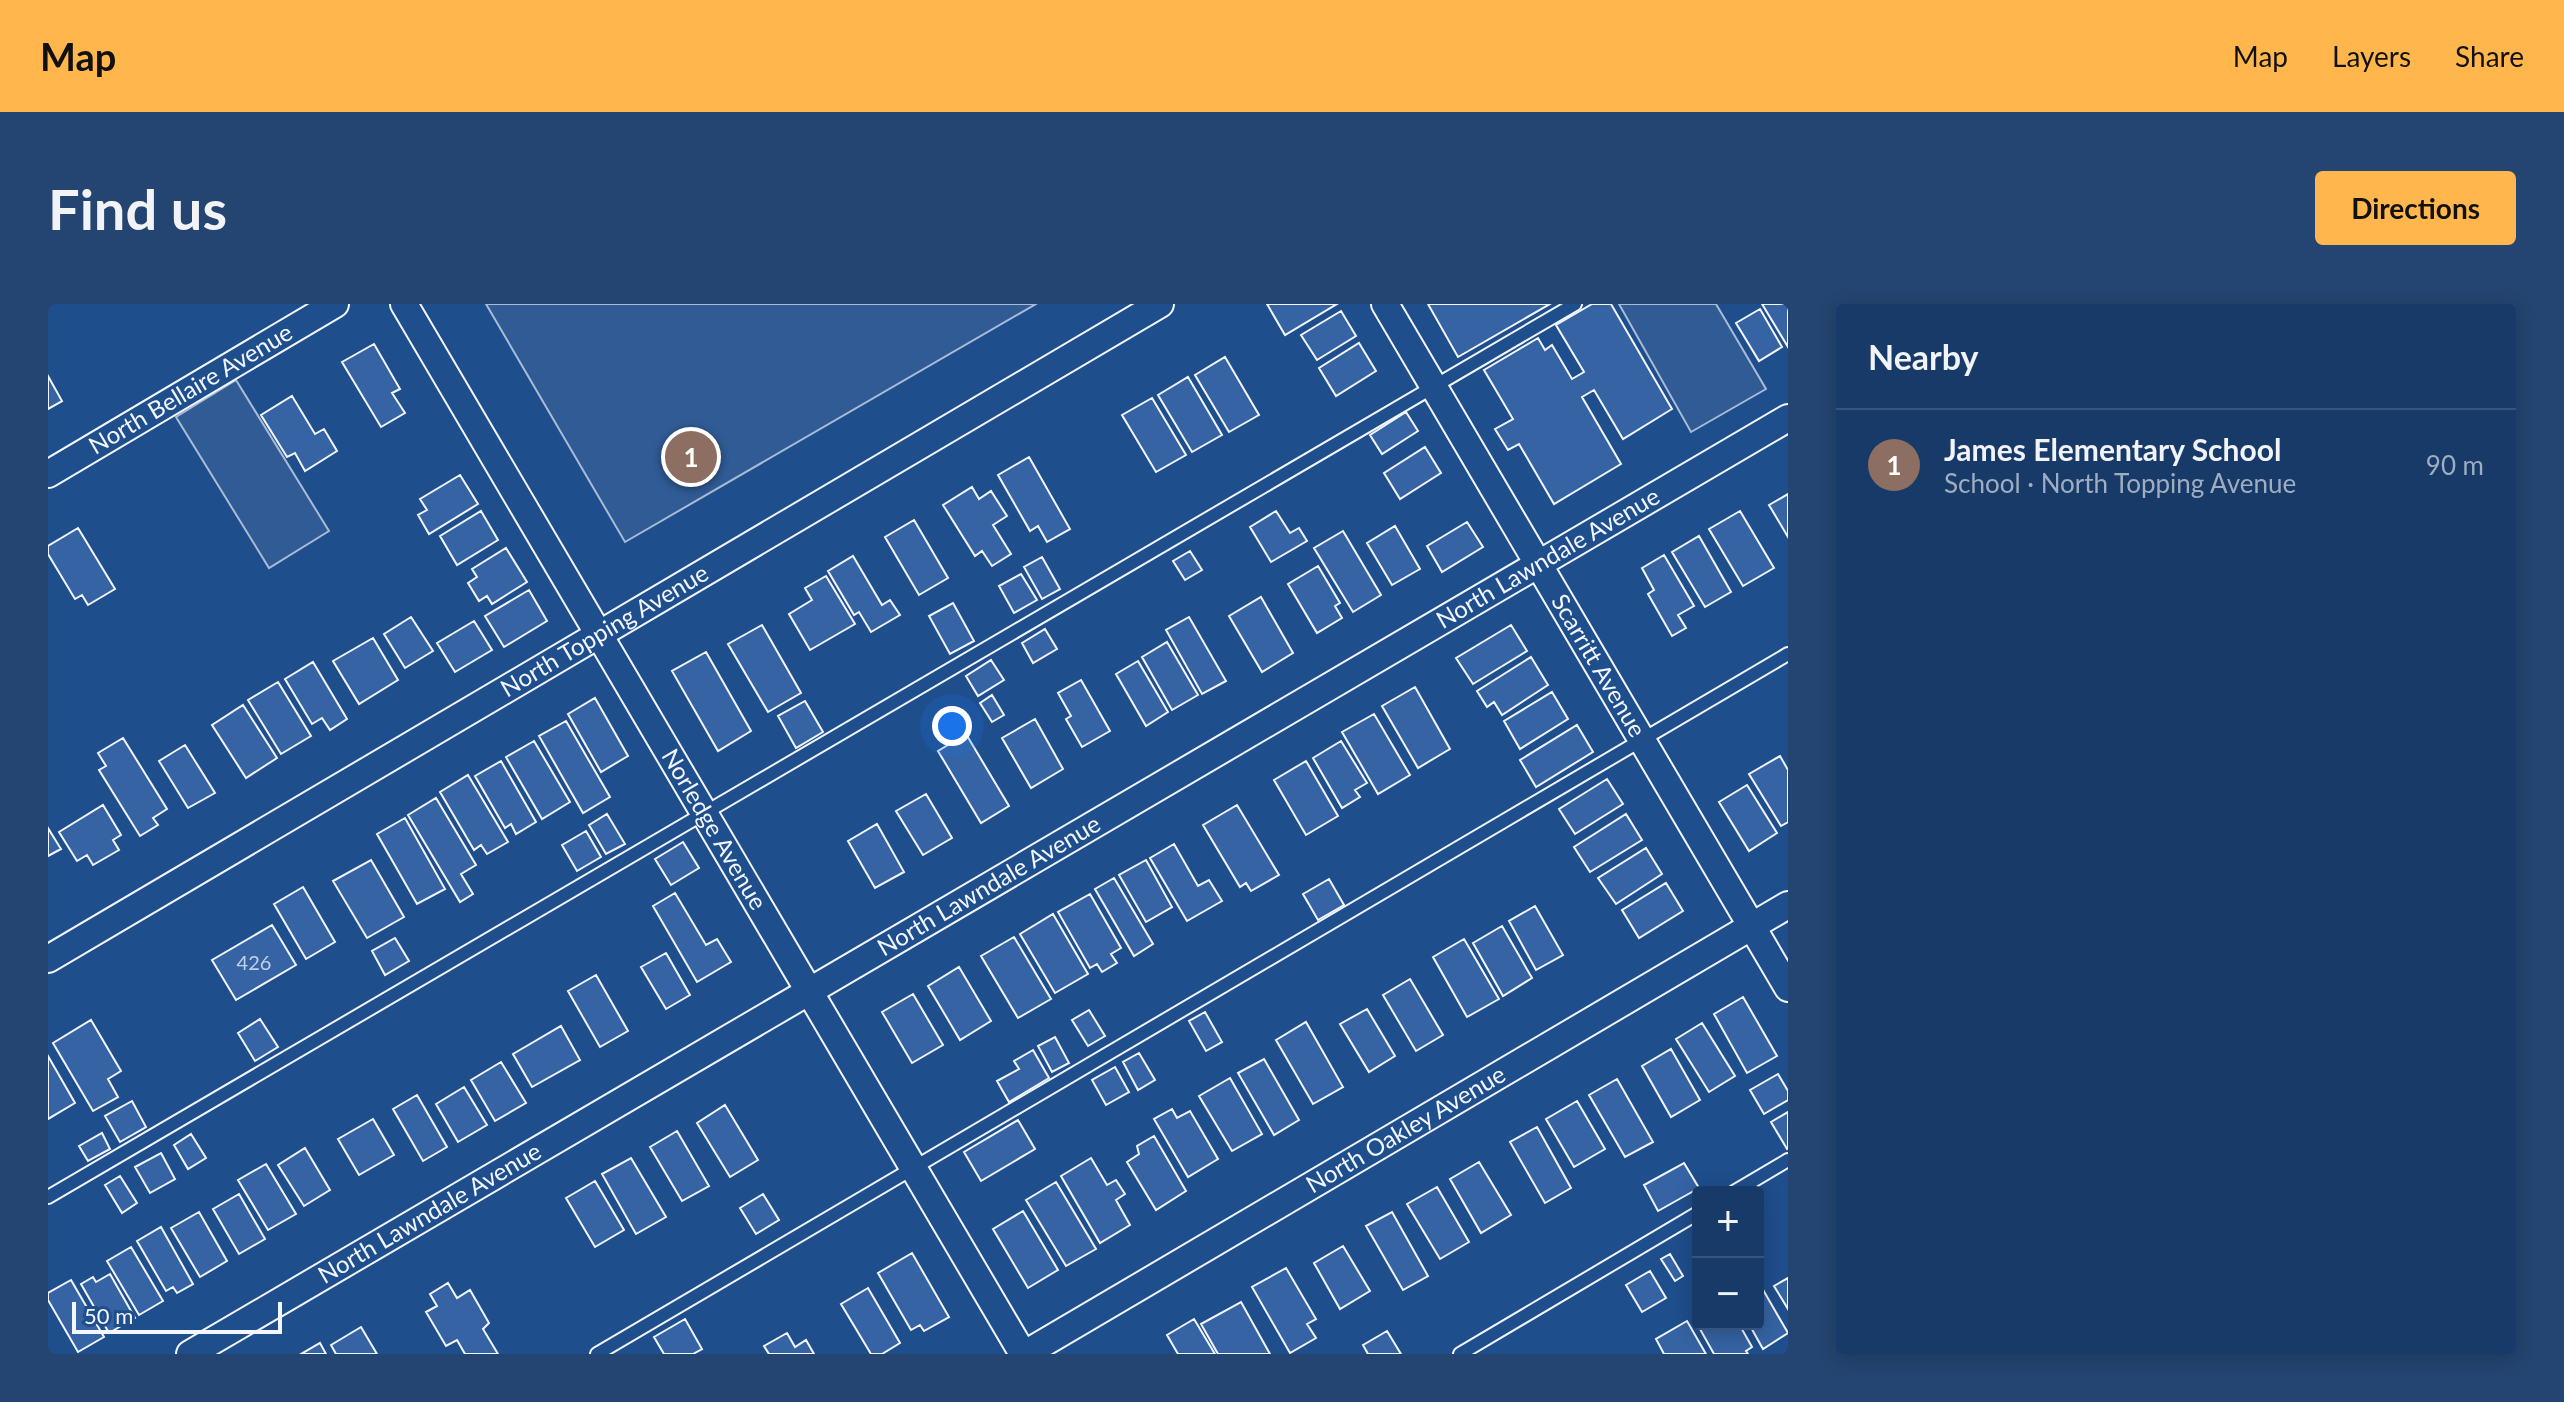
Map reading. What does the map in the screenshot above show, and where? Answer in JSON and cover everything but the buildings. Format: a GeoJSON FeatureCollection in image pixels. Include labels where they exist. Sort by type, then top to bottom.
{"type":"FeatureCollection","features":[{"type":"Feature","properties":{"kind":"street","name":"North Bellaire Avenue"},"geometry":{"type":"LineString","coordinates":[[48,474],[335,304]]}},
{"type":"Feature","properties":{"kind":"street","name":"Norledge Avenue"},"geometry":{"type":"LineString","coordinates":[[404,304],[1024,1354]]}},
{"type":"Feature","properties":{"kind":"street","name":"North Topping Avenue"},"geometry":{"type":"LineString","coordinates":[[48,959],[1160,304]]}},
{"type":"Feature","properties":{"kind":"street","name":"Scarritt Avenue"},"geometry":{"type":"LineString","coordinates":[[1385,304],[1788,988]]}},
{"type":"Feature","properties":{"kind":"street","name":"North Lawndale Avenue"},"geometry":{"type":"LineString","coordinates":[[190,1354],[1788,418]]}},
{"type":"Feature","properties":{"kind":"street","name":"North Oakley Avenue"},"geometry":{"type":"LineString","coordinates":[[1024,1354],[1788,905]]}},
{"type":"Feature","properties":{"kind":"lane"},"geometry":{"type":"LineString","coordinates":[[48,1197],[1575,304]]}},
{"type":"Feature","properties":{"kind":"lane"},"geometry":{"type":"LineString","coordinates":[[597,1354],[1788,654]]}},
{"type":"Feature","properties":{"kind":"lane"},"geometry":{"type":"LineString","coordinates":[[1744,1186],[1788,1160]]}},
{"type":"Feature","properties":{"kind":"lane"},"geometry":{"type":"LineString","coordinates":[[1460,1354],[1692,1217]]}},
{"type":"Feature","properties":{"kind":"shaded area"},"geometry":{"type":"Polygon","coordinates":[[[486,304],[1036,304],[625,542],[486,304]]]}},
{"type":"Feature","properties":{"kind":"shaded area"},"geometry":{"type":"Polygon","coordinates":[[[1619,304],[1716,304],[1766,389],[1691,432],[1619,304]]]}},
{"type":"Feature","properties":{"kind":"shaded area"},"geometry":{"type":"Polygon","coordinates":[[[236,380],[329,531],[269,568],[176,417],[236,380]]]}},
{"type":"Feature","properties":{"kind":"place","name":"James Elementary School"},"geometry":{"type":"Point","coordinates":[691,457]}}]}
